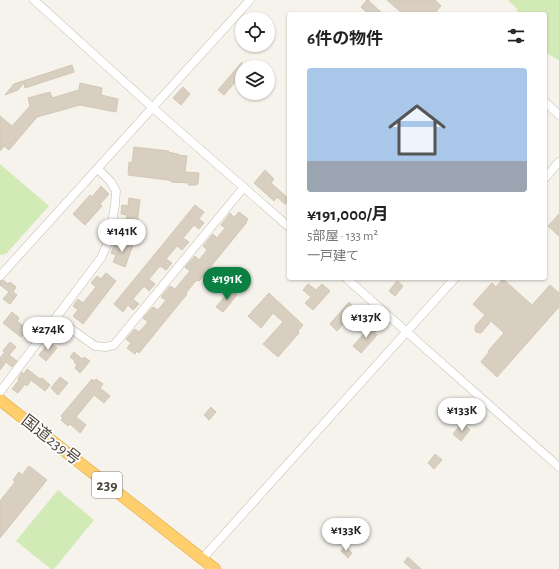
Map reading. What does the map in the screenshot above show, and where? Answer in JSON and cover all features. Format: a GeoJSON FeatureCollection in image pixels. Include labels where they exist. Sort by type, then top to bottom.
{"type":"FeatureCollection","features":[{"type":"Feature","properties":{"kind":"highway","name":"国道239号"},"geometry":{"type":"LineString","coordinates":[[0,400],[215,569]]}},
{"type":"Feature","properties":{"kind":"street"},"geometry":{"type":"LineString","coordinates":[[34,0],[153,108],[287,225]]}},
{"type":"Feature","properties":{"kind":"street"},"geometry":{"type":"LineString","coordinates":[[0,276],[250,0]]}},
{"type":"Feature","properties":{"kind":"street"},"geometry":{"type":"LineString","coordinates":[[547,104],[559,115]]}},
{"type":"Feature","properties":{"kind":"street"},"geometry":{"type":"LineString","coordinates":[[547,176],[559,162]]}},
{"type":"Feature","properties":{"kind":"street"},"geometry":{"type":"LineString","coordinates":[[0,392],[101,258],[109,240],[116,191],[98,168]]}},
{"type":"Feature","properties":{"kind":"street"},"geometry":{"type":"LineString","coordinates":[[56,318],[95,346],[105,347],[114,345],[244,187]]}},
{"type":"Feature","properties":{"kind":"street"},"geometry":{"type":"LineString","coordinates":[[349,280],[559,467]]}},
{"type":"Feature","properties":{"kind":"street"},"geometry":{"type":"LineString","coordinates":[[202,559],[453,280]]}},
{"type":"Feature","properties":{"kind":"green space"},"geometry":{"type":"Polygon","coordinates":[[[508,0],[559,0],[559,60],[547,53],[547,12],[518,12],[508,0]]]}},
{"type":"Feature","properties":{"kind":"green space"},"geometry":{"type":"Polygon","coordinates":[[[0,164],[49,206],[6,254],[0,255],[0,164]]]}},
{"type":"Feature","properties":{"kind":"green space"},"geometry":{"type":"Polygon","coordinates":[[[58,490],[94,520],[54,569],[51,569],[16,541],[58,490]]]}},
{"type":"Feature","properties":{"kind":"building"},"geometry":{"type":"Polygon","coordinates":[[[368,0],[381,12],[366,12],[361,7],[368,0]]]}},
{"type":"Feature","properties":{"kind":"building"},"geometry":{"type":"Polygon","coordinates":[[[387,0],[435,0],[441,6],[436,12],[401,12],[387,0]]]}},
{"type":"Feature","properties":{"kind":"building"},"geometry":{"type":"Polygon","coordinates":[[[72,65],[74,72],[25,88],[24,83],[18,90],[5,95],[14,84],[72,65]]]}},
{"type":"Feature","properties":{"kind":"building"},"geometry":{"type":"Polygon","coordinates":[[[235,70],[235,82],[224,95],[218,90],[235,70]]]}},
{"type":"Feature","properties":{"kind":"building"},"geometry":{"type":"Polygon","coordinates":[[[80,83],[102,88],[101,95],[118,99],[116,112],[80,105],[37,117],[9,150],[4,146],[0,151],[0,116],[12,126],[30,106],[28,98],[50,92],[52,98],[79,90],[80,83]]]}},
{"type":"Feature","properties":{"kind":"building"},"geometry":{"type":"Polygon","coordinates":[[[183,87],[190,94],[181,105],[173,98],[183,87]]]}},
{"type":"Feature","properties":{"kind":"building"},"geometry":{"type":"Polygon","coordinates":[[[134,147],[169,151],[168,152],[178,155],[187,156],[185,172],[199,173],[198,184],[188,185],[189,183],[171,182],[168,180],[128,175],[129,162],[132,163],[134,147]]]}},
{"type":"Feature","properties":{"kind":"building"},"geometry":{"type":"Polygon","coordinates":[[[265,170],[274,179],[271,183],[287,197],[287,202],[285,204],[277,197],[274,201],[254,183],[265,170]]]}},
{"type":"Feature","properties":{"kind":"building"},"geometry":{"type":"Polygon","coordinates":[[[101,186],[109,194],[100,204],[102,206],[85,225],[73,214],[90,195],[92,197],[101,186]]]}},
{"type":"Feature","properties":{"kind":"building"},"geometry":{"type":"Polygon","coordinates":[[[129,198],[140,200],[136,233],[125,232],[127,215],[121,214],[122,205],[128,206],[129,198]]]}},
{"type":"Feature","properties":{"kind":"building"},"geometry":{"type":"Polygon","coordinates":[[[195,205],[204,212],[199,219],[204,223],[199,229],[194,225],[183,238],[189,242],[182,250],[177,246],[166,259],[172,263],[166,270],[160,266],[149,279],[155,284],[149,291],[144,286],[133,299],[139,304],[133,310],[128,305],[123,312],[114,304],[195,205]]]}},
{"type":"Feature","properties":{"kind":"building"},"geometry":{"type":"Polygon","coordinates":[[[239,212],[248,219],[247,222],[199,281],[197,280],[194,283],[186,293],[187,294],[139,353],[137,351],[135,354],[127,348],[131,343],[126,339],[135,329],[139,332],[148,322],[143,318],[153,307],[158,310],[166,300],[161,297],[165,292],[170,286],[175,289],[190,271],[185,267],[195,256],[199,260],[207,250],[203,246],[213,234],[217,238],[225,228],[221,225],[230,213],[234,217],[239,212]]]}},
{"type":"Feature","properties":{"kind":"building"},"geometry":{"type":"Polygon","coordinates":[[[559,214],[559,236],[548,226],[559,214]]]}},
{"type":"Feature","properties":{"kind":"building"},"geometry":{"type":"Polygon","coordinates":[[[122,241],[133,245],[125,267],[113,262],[116,255],[111,253],[114,245],[119,247],[122,241]]]}},
{"type":"Feature","properties":{"kind":"building"},"geometry":{"type":"Polygon","coordinates":[[[106,273],[116,281],[83,324],[73,316],[78,310],[73,306],[78,299],[83,303],[96,287],[91,283],[97,276],[101,279],[106,273]]]}},
{"type":"Feature","properties":{"kind":"building"},"geometry":{"type":"Polygon","coordinates":[[[3,280],[8,284],[10,282],[16,287],[13,292],[17,295],[10,304],[3,299],[9,292],[0,285],[0,281],[3,280]]]}},
{"type":"Feature","properties":{"kind":"building"},"geometry":{"type":"Polygon","coordinates":[[[502,280],[504,280],[532,305],[550,285],[559,293],[559,307],[497,377],[481,362],[489,352],[488,351],[504,333],[491,321],[482,332],[476,332],[475,326],[485,315],[473,304],[492,283],[496,287],[502,280]]]}},
{"type":"Feature","properties":{"kind":"building"},"geometry":{"type":"Polygon","coordinates":[[[397,281],[403,286],[395,296],[389,291],[397,281]]]}},
{"type":"Feature","properties":{"kind":"building"},"geometry":{"type":"Polygon","coordinates":[[[308,284],[316,290],[322,284],[330,291],[313,310],[305,303],[311,297],[303,290],[308,284]]]}},
{"type":"Feature","properties":{"kind":"building"},"geometry":{"type":"Polygon","coordinates":[[[231,289],[237,295],[223,312],[216,307],[231,289]]]}},
{"type":"Feature","properties":{"kind":"building"},"geometry":{"type":"Polygon","coordinates":[[[269,293],[303,325],[298,331],[299,333],[278,357],[263,344],[283,322],[273,313],[261,328],[248,316],[269,293]]]}},
{"type":"Feature","properties":{"kind":"building"},"geometry":{"type":"Polygon","coordinates":[[[349,302],[355,308],[351,313],[352,314],[337,331],[330,324],[349,302]]]}},
{"type":"Feature","properties":{"kind":"building"},"geometry":{"type":"Polygon","coordinates":[[[12,312],[19,318],[17,321],[27,329],[21,337],[3,323],[12,312]]]}},
{"type":"Feature","properties":{"kind":"building"},"geometry":{"type":"Polygon","coordinates":[[[372,325],[377,330],[374,333],[377,335],[361,353],[353,346],[372,325]]]}},
{"type":"Feature","properties":{"kind":"building"},"geometry":{"type":"Polygon","coordinates":[[[10,342],[16,347],[9,355],[17,361],[12,367],[6,362],[0,370],[0,358],[10,342]]]}},
{"type":"Feature","properties":{"kind":"building"},"geometry":{"type":"Polygon","coordinates":[[[49,342],[57,348],[46,361],[39,355],[49,342]]]}},
{"type":"Feature","properties":{"kind":"building"},"geometry":{"type":"Polygon","coordinates":[[[74,352],[82,359],[84,357],[90,361],[80,373],[75,368],[77,365],[74,362],[75,361],[70,357],[74,352]]]}},
{"type":"Feature","properties":{"kind":"building"},"geometry":{"type":"Polygon","coordinates":[[[27,369],[50,385],[45,391],[31,380],[27,386],[25,384],[18,393],[12,389],[19,380],[18,379],[22,372],[24,374],[27,369]]]}},
{"type":"Feature","properties":{"kind":"building"},"geometry":{"type":"Polygon","coordinates":[[[60,377],[68,383],[58,395],[51,388],[60,377]]]}},
{"type":"Feature","properties":{"kind":"building"},"geometry":{"type":"Polygon","coordinates":[[[92,379],[94,381],[96,379],[103,384],[100,388],[110,396],[104,403],[94,395],[76,417],[86,425],[80,433],[70,424],[68,426],[61,420],[63,418],[61,416],[92,379]]]}},
{"type":"Feature","properties":{"kind":"building"},"geometry":{"type":"Polygon","coordinates":[[[211,407],[216,412],[209,420],[204,415],[211,407]]]}},
{"type":"Feature","properties":{"kind":"building"},"geometry":{"type":"Polygon","coordinates":[[[462,423],[470,430],[461,441],[453,434],[462,423]]]}},
{"type":"Feature","properties":{"kind":"building"},"geometry":{"type":"Polygon","coordinates":[[[435,454],[442,460],[434,469],[428,463],[435,454]]]}},
{"type":"Feature","properties":{"kind":"building"},"geometry":{"type":"Polygon","coordinates":[[[29,466],[47,480],[0,538],[0,501],[15,482],[13,480],[19,472],[22,475],[29,466]]]}},
{"type":"Feature","properties":{"kind":"building"},"geometry":{"type":"Polygon","coordinates":[[[345,546],[352,553],[348,558],[341,551],[345,546]]]}},
{"type":"Feature","properties":{"kind":"building"},"geometry":{"type":"Polygon","coordinates":[[[408,557],[421,569],[412,569],[404,562],[408,557]]]}}]}
